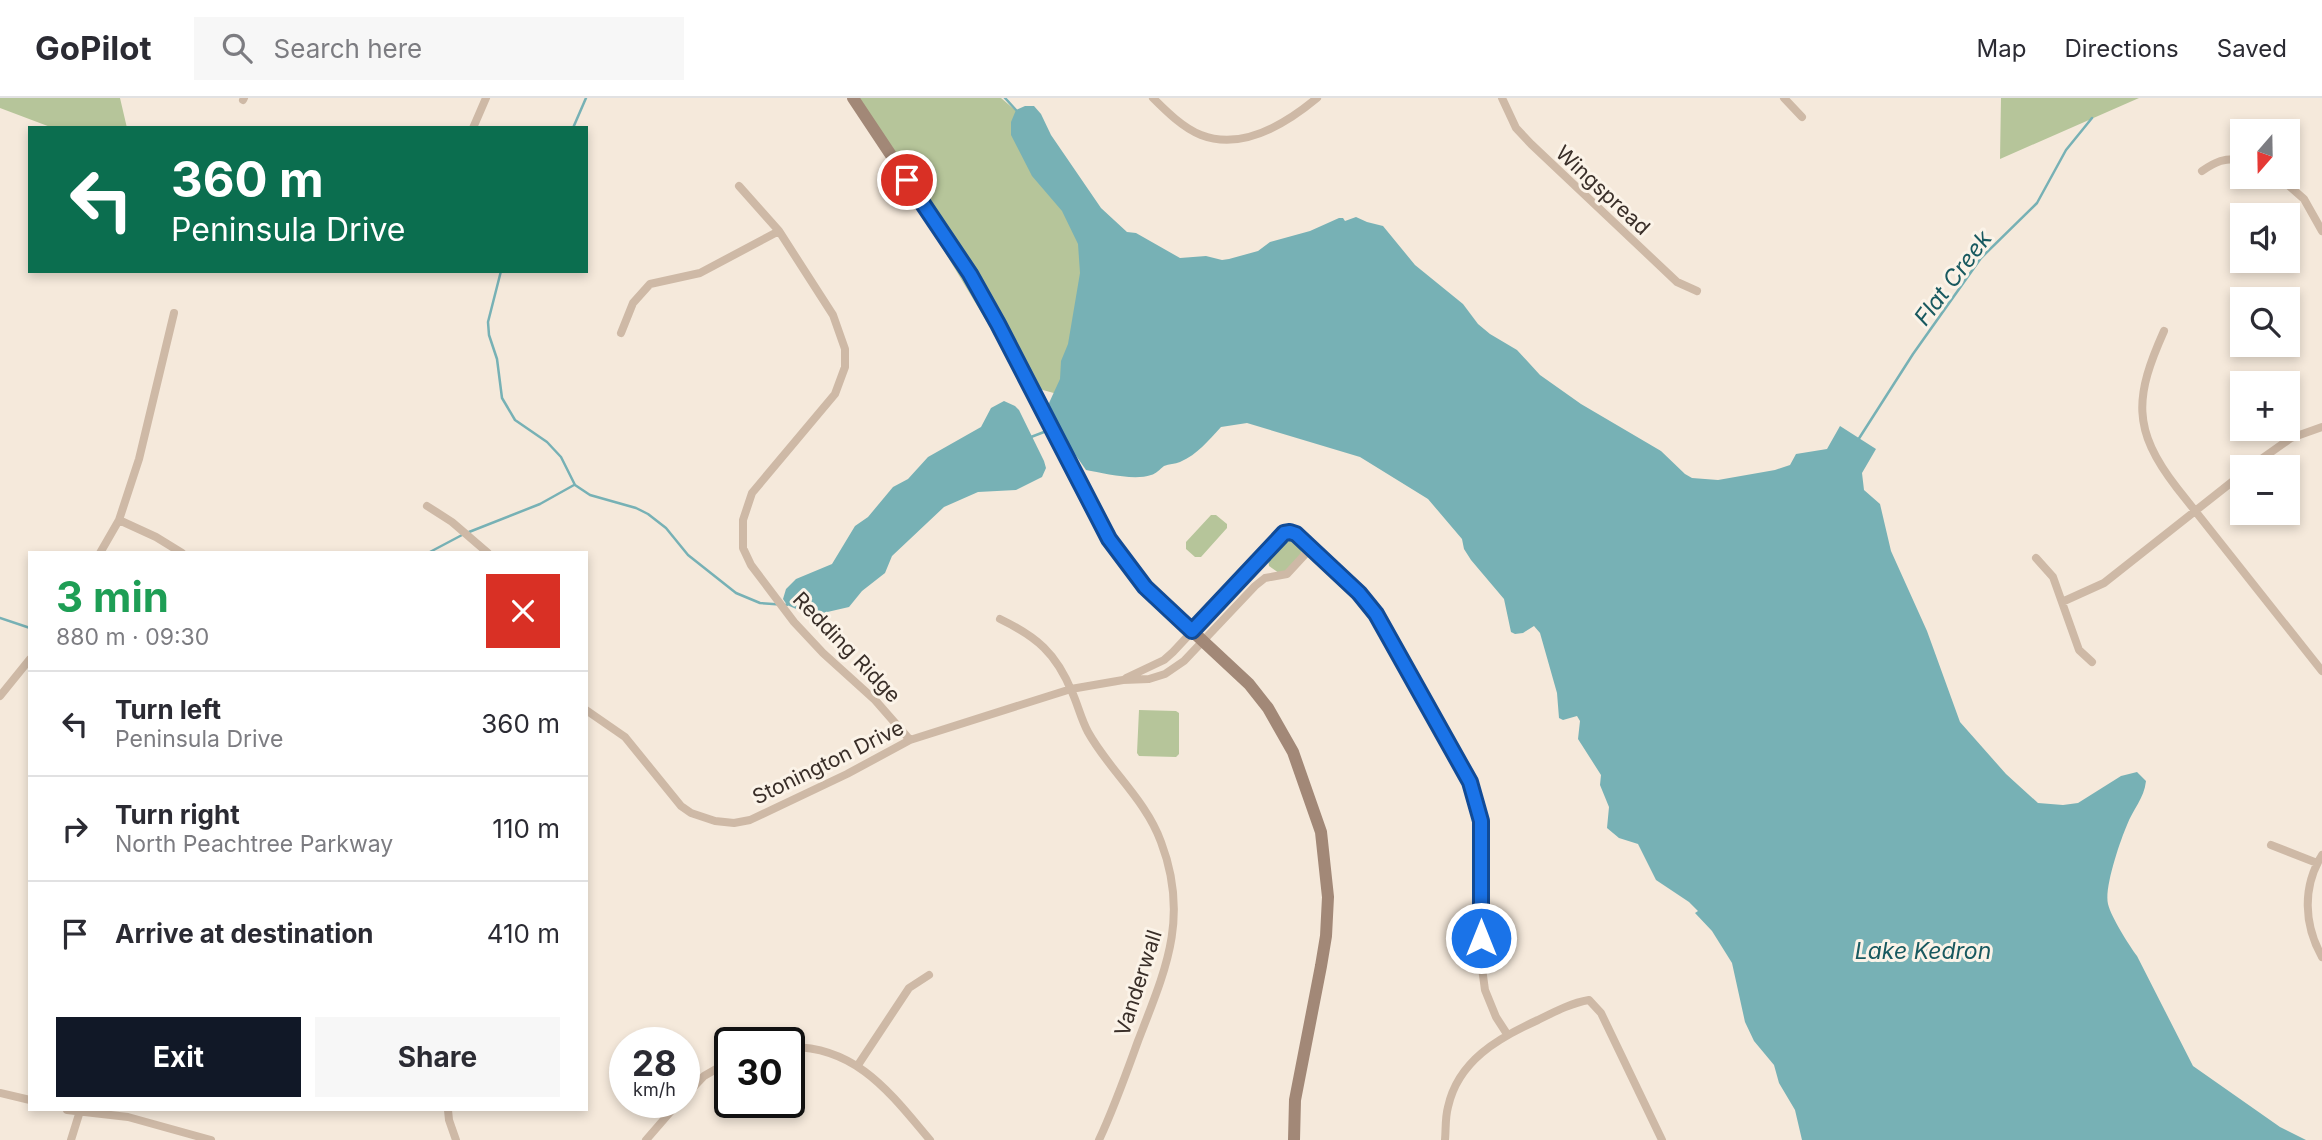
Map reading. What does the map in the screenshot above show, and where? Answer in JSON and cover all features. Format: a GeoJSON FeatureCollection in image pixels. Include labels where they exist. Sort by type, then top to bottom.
{"type":"FeatureCollection","features":[{"type":"Feature","properties":{"kind":"street"},"geometry":{"type":"LineString","coordinates":[[474,126],[486,98]]}},
{"type":"Feature","properties":{"kind":"street"},"geometry":{"type":"LineString","coordinates":[[853,98],[970,274],[1028,379],[1109,539],[1145,587],[1249,684],[1282,730],[1293,752],[1312,803],[1323,845],[1327,884],[1327,923],[1297,1088],[1294,1140]]}},
{"type":"Feature","properties":{"kind":"street"},"geometry":{"type":"LineString","coordinates":[[1153,98],[1170,114],[1201,135],[1229,140],[1248,137],[1278,126],[1317,98]]}},
{"type":"Feature","properties":{"kind":"street","name":"Wingspread"},"geometry":{"type":"LineString","coordinates":[[1502,98],[1516,128],[1565,179],[1677,282],[1697,291]]}},
{"type":"Feature","properties":{"kind":"street"},"geometry":{"type":"LineString","coordinates":[[1784,98],[1802,117]]}},
{"type":"Feature","properties":{"kind":"street"},"geometry":{"type":"LineString","coordinates":[[2202,171],[2214,162],[2230,159]]}},
{"type":"Feature","properties":{"kind":"street","name":"Redding Ridge"},"geometry":{"type":"LineString","coordinates":[[739,186],[779,232],[833,315],[845,349],[845,367],[835,394],[752,493],[743,520],[741,539],[747,556],[783,607],[823,653],[875,700],[910,740]]}},
{"type":"Feature","properties":{"kind":"street"},"geometry":{"type":"LineString","coordinates":[[2292,189],[2304,200],[2322,231]]}},
{"type":"Feature","properties":{"kind":"street"},"geometry":{"type":"LineString","coordinates":[[621,333],[633,303],[650,284],[700,273],[779,232]]}},
{"type":"Feature","properties":{"kind":"street"},"geometry":{"type":"LineString","coordinates":[[101,551],[119,520],[146,435],[174,313]]}},
{"type":"Feature","properties":{"kind":"street"},"geometry":{"type":"LineString","coordinates":[[2164,331],[2146,375],[2142,401],[2145,427],[2159,464],[2322,671]]}},
{"type":"Feature","properties":{"kind":"street"},"geometry":{"type":"LineString","coordinates":[[2267,455],[2291,438],[2322,427]]}},
{"type":"Feature","properties":{"kind":"street"},"geometry":{"type":"LineString","coordinates":[[2062,602],[2104,583],[2230,484]]}},
{"type":"Feature","properties":{"kind":"street"},"geometry":{"type":"LineString","coordinates":[[427,506],[461,529],[486,551]]}},
{"type":"Feature","properties":{"kind":"street"},"geometry":{"type":"LineString","coordinates":[[119,520],[179,551]]}},
{"type":"Feature","properties":{"kind":"street","name":"Stonington Drive"},"geometry":{"type":"LineString","coordinates":[[1123,680],[1164,660],[1284,533],[1296,534],[1311,548]]}},
{"type":"Feature","properties":{"kind":"street"},"geometry":{"type":"LineString","coordinates":[[1251,569],[1262,580],[1287,574],[1311,548],[1359,593],[1376,614],[1470,782],[1481,821],[1481,961],[1485,990],[1496,1017],[1507,1034]]}},
{"type":"Feature","properties":{"kind":"street"},"geometry":{"type":"LineString","coordinates":[[2036,558],[2053,577],[2079,650],[2092,662]]}},
{"type":"Feature","properties":{"kind":"street","name":"Stonington Drive"},"geometry":{"type":"LineString","coordinates":[[588,711],[625,737],[681,806],[691,813],[734,823],[750,820],[809,793],[910,740],[1071,689],[1123,680],[1149,679],[1165,674],[1184,661],[1262,580]]}},
{"type":"Feature","properties":{"kind":"street","name":"Vanderwall"},"geometry":{"type":"LineString","coordinates":[[1000,619],[1028,632],[1047,650],[1071,689],[1088,732],[1144,810],[1161,841],[1174,896],[1172,944],[1160,985],[1099,1140]]}},
{"type":"Feature","properties":{"kind":"street"},"geometry":{"type":"LineString","coordinates":[[0,696],[28,661]]}},
{"type":"Feature","properties":{"kind":"street"},"geometry":{"type":"LineString","coordinates":[[2271,845],[2317,863]]}},
{"type":"Feature","properties":{"kind":"street"},"geometry":{"type":"LineString","coordinates":[[2322,855],[2308,889],[2313,940],[2322,957]]}},
{"type":"Feature","properties":{"kind":"street"},"geometry":{"type":"LineString","coordinates":[[858,1065],[909,988],[929,975]]}},
{"type":"Feature","properties":{"kind":"street"},"geometry":{"type":"LineString","coordinates":[[1445,1140],[1448,1107],[1457,1082],[1477,1055],[1507,1034],[1573,1004],[1589,1000],[1601,1013],[1662,1140]]}},
{"type":"Feature","properties":{"kind":"street"},"geometry":{"type":"LineString","coordinates":[[805,1050],[829,1054],[858,1065],[872,1075],[930,1140]]}},
{"type":"Feature","properties":{"kind":"street"},"geometry":{"type":"LineString","coordinates":[[0,1093],[28,1100]]}},
{"type":"Feature","properties":{"kind":"street"},"geometry":{"type":"LineString","coordinates":[[71,1140],[80,1111],[129,1113],[211,1140]]}},
{"type":"Feature","properties":{"kind":"street"},"geometry":{"type":"LineString","coordinates":[[448,1111],[456,1140]]}},
{"type":"Feature","properties":{"kind":"street"},"geometry":{"type":"LineString","coordinates":[[646,1140],[665,1118]]}},
{"type":"Feature","properties":{"kind":"green space"},"geometry":{"type":"Polygon","coordinates":[[[0,98],[120,98],[127,126],[48,126],[0,108],[0,98]]]}},
{"type":"Feature","properties":{"kind":"green space"},"geometry":{"type":"Polygon","coordinates":[[[852,98],[1001,98],[1029,122],[1109,224],[1068,397],[1025,385],[852,98]]]}},
{"type":"Feature","properties":{"kind":"green space"},"geometry":{"type":"Polygon","coordinates":[[[2001,98],[2139,98],[2000,159],[2001,98]]]}},
{"type":"Feature","properties":{"kind":"green space"},"geometry":{"type":"Polygon","coordinates":[[[1211,515],[1216,515],[1227,524],[1227,528],[1201,557],[1195,557],[1186,549],[1186,542],[1211,515]]]}},
{"type":"Feature","properties":{"kind":"green space"},"geometry":{"type":"Polygon","coordinates":[[[1286,539],[1298,542],[1302,552],[1289,570],[1279,573],[1269,566],[1268,558],[1286,539]]]}},
{"type":"Feature","properties":{"kind":"green space"},"geometry":{"type":"Polygon","coordinates":[[[1139,710],[1179,713],[1179,754],[1176,757],[1139,756],[1139,710]]]}},
{"type":"Feature","properties":{"kind":"water","name":"Lake Kedron"},"geometry":{"type":"Polygon","coordinates":[[[1034,106],[1041,114],[1051,135],[1101,208],[1127,232],[1136,233],[1180,258],[1206,256],[1229,259],[1258,251],[1270,242],[1310,231],[1339,218],[1345,221],[1356,217],[1383,226],[1415,265],[1463,304],[1478,324],[1490,334],[1517,350],[1540,375],[1581,404],[1661,451],[1692,478],[1718,480],[1790,465],[1796,454],[1827,449],[1840,426],[1876,449],[1862,473],[1864,490],[1880,504],[1891,551],[1927,631],[1960,722],[2006,774],[2038,803],[2078,803],[2121,776],[2137,772],[2146,781],[2124,832],[2110,876],[2107,897],[2113,916],[2137,956],[2193,1066],[2280,1127],[2306,1140],[1802,1140],[1795,1110],[1779,1083],[1774,1065],[1754,1041],[1745,1022],[1732,963],[1712,931],[1695,913],[1698,911],[1689,902],[1656,880],[1638,844],[1619,838],[1607,828],[1609,807],[1600,785],[1601,775],[1578,739],[1580,721],[1577,716],[1563,720],[1559,718],[1557,693],[1540,633],[1534,626],[1523,633],[1511,632],[1504,599],[1471,560],[1464,549],[1462,539],[1428,499],[1360,457],[1247,423],[1221,427],[1192,455],[1180,462],[1164,466],[1151,475],[1127,477],[1086,470],[1049,417],[1049,403],[1060,379],[1061,361],[1068,344],[1080,273],[1078,244],[1062,211],[1032,176],[1011,135],[1011,122],[1016,110],[1034,106]]]}},
{"type":"Feature","properties":{"kind":"water"},"geometry":{"type":"Polygon","coordinates":[[[1004,401],[1019,410],[1044,461],[1046,468],[1042,477],[1016,490],[978,492],[944,507],[892,556],[885,573],[862,591],[849,607],[823,613],[803,612],[787,605],[783,599],[786,589],[796,579],[832,564],[855,526],[868,517],[893,487],[908,479],[928,457],[981,427],[991,408],[1004,401]]]}},
{"type":"Feature","properties":{"kind":"waterway"},"geometry":{"type":"LineString","coordinates":[[574,126],[586,98]]}},
{"type":"Feature","properties":{"kind":"waterway"},"geometry":{"type":"LineString","coordinates":[[1005,98],[1016,110]]}},
{"type":"Feature","properties":{"kind":"waterway","name":"Flat Creek"},"geometry":{"type":"LineString","coordinates":[[1858,440],[1913,354],[1981,258],[2037,203],[2066,150],[2092,118]]}},
{"type":"Feature","properties":{"kind":"waterway"},"geometry":{"type":"LineString","coordinates":[[500,273],[488,322],[489,335],[497,359],[502,398],[515,420],[547,442],[561,457],[575,485],[590,495],[648,514],[666,528],[688,555],[736,593],[760,603],[787,605]]}},
{"type":"Feature","properties":{"kind":"waterway"},"geometry":{"type":"LineString","coordinates":[[1031,437],[1044,432]]}},
{"type":"Feature","properties":{"kind":"waterway"},"geometry":{"type":"LineString","coordinates":[[469,532],[540,504],[574,485]]}},
{"type":"Feature","properties":{"kind":"waterway"},"geometry":{"type":"LineString","coordinates":[[432,551],[462,535]]}},
{"type":"Feature","properties":{"kind":"waterway"},"geometry":{"type":"LineString","coordinates":[[0,618],[28,627]]}},
{"type":"Feature","properties":{"kind":"route"},"geometry":{"type":"LineString","coordinates":[[907,180],[970,274],[1109,539],[1145,587],[1192,631],[1284,533],[1290,532],[1296,534],[1359,593],[1376,614],[1470,782],[1481,821],[1481,938]]}}]}
